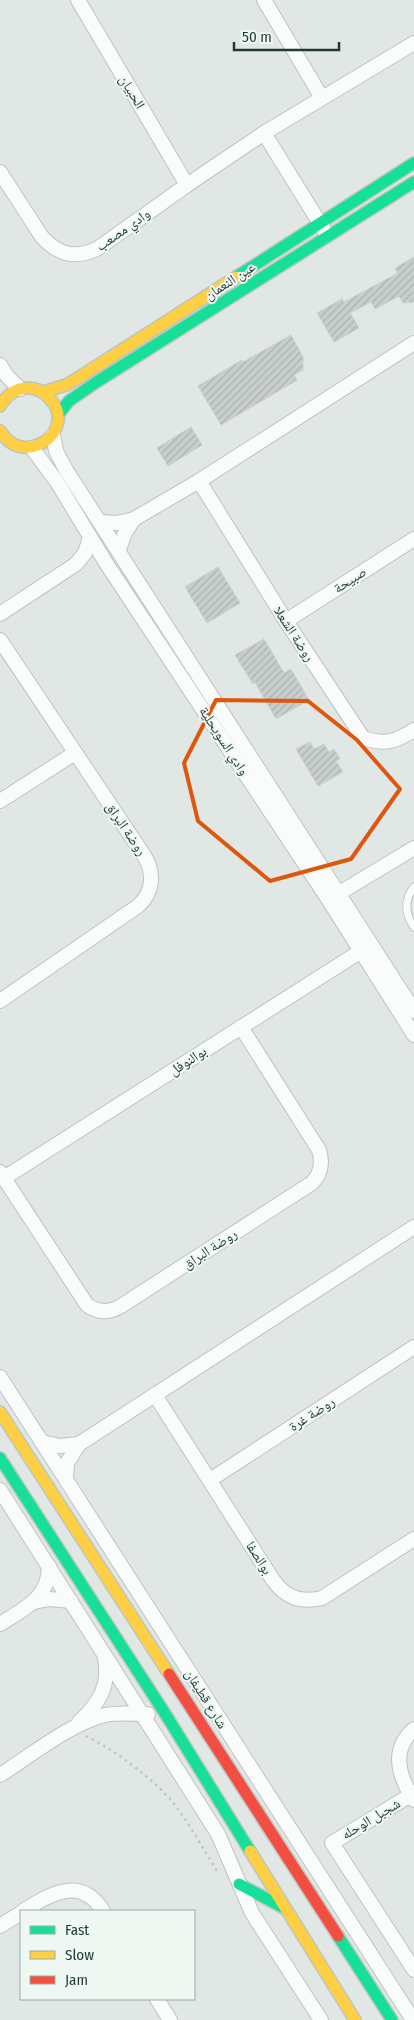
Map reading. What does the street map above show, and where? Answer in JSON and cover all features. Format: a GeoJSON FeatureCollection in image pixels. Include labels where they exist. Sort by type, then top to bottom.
{"type":"FeatureCollection","features":[{"type":"Feature","properties":{"kind":"street","name":"الحبيان"},"geometry":{"type":"LineString","coordinates":[[78,0],[187,185]]}},
{"type":"Feature","properties":{"kind":"street"},"geometry":{"type":"LineString","coordinates":[[264,0],[322,98]]}},
{"type":"Feature","properties":{"kind":"street","name":"وادي مصعب"},"geometry":{"type":"LineString","coordinates":[[0,172],[46,241],[61,252],[73,255],[86,254],[97,249],[264,133],[414,43]]}},
{"type":"Feature","properties":{"kind":"street"},"geometry":{"type":"LineString","coordinates":[[264,133],[329,238]]}},
{"type":"Feature","properties":{"kind":"street","name":"عين النعمان"},"geometry":{"type":"LineString","coordinates":[[43,392],[66,385],[78,378],[414,163]]}},
{"type":"Feature","properties":{"kind":"street","name":"عين النعمان"},"geometry":{"type":"LineString","coordinates":[[58,415],[69,401],[95,383],[329,238],[414,182]]}},
{"type":"Feature","properties":{"kind":"street"},"geometry":{"type":"LineString","coordinates":[[100,522],[117,523],[134,519],[199,481],[414,343]]}},
{"type":"Feature","properties":{"kind":"street"},"geometry":{"type":"LineString","coordinates":[[0,366],[20,389]]}},
{"type":"Feature","properties":{"kind":"street"},"geometry":{"type":"LineString","coordinates":[[0,431],[6,440],[15,446],[32,448],[44,443],[53,435],[58,415],[51,400],[43,392],[27,388],[13,392],[1,401]]}},
{"type":"Feature","properties":{"kind":"street","name":"وادي السويحلية"},"geometry":{"type":"LineString","coordinates":[[53,435],[61,460],[366,948],[413,1033]]}},
{"type":"Feature","properties":{"kind":"street"},"geometry":{"type":"LineString","coordinates":[[0,448],[15,446]]}},
{"type":"Feature","properties":{"kind":"street","name":"وادي السويحلية"},"geometry":{"type":"LineString","coordinates":[[32,448],[57,482],[106,563],[334,896]]}},
{"type":"Feature","properties":{"kind":"street","name":"روضة الشعلا"},"geometry":{"type":"LineString","coordinates":[[199,481],[286,621],[363,738],[378,742],[398,740],[414,730]]}},
{"type":"Feature","properties":{"kind":"street"},"geometry":{"type":"LineString","coordinates":[[119,550],[125,533],[134,519]]}},
{"type":"Feature","properties":{"kind":"street"},"geometry":{"type":"LineString","coordinates":[[0,614],[76,564],[85,553],[90,538]]}},
{"type":"Feature","properties":{"kind":"street","name":"صبيحة"},"geometry":{"type":"LineString","coordinates":[[286,621],[414,539]]}},
{"type":"Feature","properties":{"kind":"street"},"geometry":{"type":"LineString","coordinates":[[76,564],[106,563]]}},
{"type":"Feature","properties":{"kind":"street","name":"روضة البراق"},"geometry":{"type":"LineString","coordinates":[[0,640],[148,861],[152,876],[146,899],[138,906],[0,1001]]}},
{"type":"Feature","properties":{"kind":"street"},"geometry":{"type":"LineString","coordinates":[[0,801],[75,753]]}},
{"type":"Feature","properties":{"kind":"street"},"geometry":{"type":"LineString","coordinates":[[334,896],[414,848]]}},
{"type":"Feature","properties":{"kind":"street","name":"وادي السويحلية"},"geometry":{"type":"LineString","coordinates":[[366,948],[414,1011]]}},
{"type":"Feature","properties":{"kind":"street","name":"بوالنوفل"},"geometry":{"type":"LineString","coordinates":[[2,1175],[366,948]]}},
{"type":"Feature","properties":{"kind":"street","name":"روضة البراق"},"geometry":{"type":"LineString","coordinates":[[2,1175],[86,1305],[97,1311],[109,1311],[154,1285],[312,1184],[320,1172],[321,1157],[315,1144],[241,1027]]}},
{"type":"Feature","properties":{"kind":"street"},"geometry":{"type":"LineString","coordinates":[[66,1478],[70,1456],[79,1444],[414,1227]]}},
{"type":"Feature","properties":{"kind":"street","name":"روضة غرة"},"geometry":{"type":"LineString","coordinates":[[210,1480],[414,1347]]}},
{"type":"Feature","properties":{"kind":"street","name":"شارع قطيفان"},"geometry":{"type":"LineString","coordinates":[[0,1377],[413,2020]]}},
{"type":"Feature","properties":{"kind":"street","name":"بوالصفا"},"geometry":{"type":"LineString","coordinates":[[155,1395],[276,1585],[288,1596],[299,1600],[322,1598],[414,1539]]}},
{"type":"Feature","properties":{"kind":"street","name":"شارع قطيفان"},"geometry":{"type":"LineString","coordinates":[[0,1412],[392,2020]]}},
{"type":"Feature","properties":{"kind":"street"},"geometry":{"type":"LineString","coordinates":[[42,1442],[60,1446],[79,1444]]}},
{"type":"Feature","properties":{"kind":"street"},"geometry":{"type":"LineString","coordinates":[[0,1458],[166,1715],[355,2020]]}},
{"type":"Feature","properties":{"kind":"street"},"geometry":{"type":"LineString","coordinates":[[0,1490],[218,1834],[252,1913],[321,2020]]}},
{"type":"Feature","properties":{"kind":"street"},"geometry":{"type":"LineString","coordinates":[[0,1624],[34,1602],[44,1589],[49,1574],[49,1566]]}},
{"type":"Feature","properties":{"kind":"street"},"geometry":{"type":"LineString","coordinates":[[34,1602],[49,1599],[71,1601]]}},
{"type":"Feature","properties":{"kind":"street"},"geometry":{"type":"LineString","coordinates":[[72,1729],[100,1700],[105,1686],[107,1670],[105,1656]]}},
{"type":"Feature","properties":{"kind":"street"},"geometry":{"type":"LineString","coordinates":[[0,1775],[72,1729],[104,1715],[123,1713],[166,1715]]}},
{"type":"Feature","properties":{"kind":"street"},"geometry":{"type":"LineString","coordinates":[[412,1798],[402,1778],[398,1760],[403,1742],[414,1729]]}},
{"type":"Feature","properties":{"kind":"street","name":"شجبل الوحله"},"geometry":{"type":"LineString","coordinates":[[412,1798],[332,1843],[414,1970]]}},
{"type":"Feature","properties":{"kind":"street"},"geometry":{"type":"LineString","coordinates":[[239,1884],[285,1909]]}},
{"type":"Feature","properties":{"kind":"street"},"geometry":{"type":"LineString","coordinates":[[25,1910],[53,1893],[62,1891],[86,1894],[102,1910]]}},
{"type":"Feature","properties":{"kind":"street"},"geometry":{"type":"LineString","coordinates":[[0,1926],[20,1913]]}},
{"type":"Feature","properties":{"kind":"street"},"geometry":{"type":"LineString","coordinates":[[158,2000],[170,2020]]}},
{"type":"Feature","properties":{"kind":"lane"},"geometry":{"type":"LineString","coordinates":[[414,887],[408,897],[406,906],[407,915],[414,927]]}},
{"type":"Feature","properties":{"kind":"path"},"geometry":{"type":"LineString","coordinates":[[72,1729],[99,1742],[148,1778],[162,1791],[175,1805],[221,1877]]}},
{"type":"Feature","properties":{"kind":"highlighted area"},"geometry":{"type":"Polygon","coordinates":[[[216,700],[308,701],[357,740],[400,789],[351,859],[270,881],[198,821],[184,763],[216,700]]]}},
{"type":"Feature","properties":{"kind":"building"},"geometry":{"type":"Polygon","coordinates":[[[414,257],[414,302],[403,303],[399,296],[375,309],[371,302],[350,313],[359,328],[334,342],[317,313],[342,299],[344,302],[398,273],[395,268],[414,257]]]}},
{"type":"Feature","properties":{"kind":"building"},"geometry":{"type":"Polygon","coordinates":[[[291,335],[303,357],[303,370],[294,375],[297,380],[221,425],[198,386],[242,360],[243,362],[291,335]]]}},
{"type":"Feature","properties":{"kind":"building"},"geometry":{"type":"Polygon","coordinates":[[[191,427],[202,445],[168,466],[157,448],[191,427]]]}},
{"type":"Feature","properties":{"kind":"building"},"geometry":{"type":"Polygon","coordinates":[[[218,567],[240,603],[207,623],[185,587],[218,567]]]}},
{"type":"Feature","properties":{"kind":"building"},"geometry":{"type":"Polygon","coordinates":[[[264,639],[284,673],[291,669],[309,700],[276,719],[255,682],[253,684],[235,655],[264,639]]]}},
{"type":"Feature","properties":{"kind":"building"},"geometry":{"type":"Polygon","coordinates":[[[310,742],[314,749],[324,744],[329,752],[334,749],[340,759],[336,761],[343,772],[318,786],[296,749],[310,742]]]}},
{"type":"Feature","properties":{"kind":"traffic: fast"},"geometry":{"type":"LineString","coordinates":[[236,277],[414,163]]}},
{"type":"Feature","properties":{"kind":"traffic: fast"},"geometry":{"type":"LineString","coordinates":[[58,415],[69,401],[95,383],[414,182]]}},
{"type":"Feature","properties":{"kind":"traffic: fast"},"geometry":{"type":"LineString","coordinates":[[0,1458],[166,1715],[250,1851]]}},
{"type":"Feature","properties":{"kind":"traffic: fast"},"geometry":{"type":"LineString","coordinates":[[239,1884],[284,1908]]}},
{"type":"Feature","properties":{"kind":"traffic: fast"},"geometry":{"type":"LineString","coordinates":[[338,1936],[392,2020]]}},
{"type":"Feature","properties":{"kind":"traffic: slow"},"geometry":{"type":"LineString","coordinates":[[43,392],[66,385],[78,378],[236,277]]}},
{"type":"Feature","properties":{"kind":"traffic: slow"},"geometry":{"type":"LineString","coordinates":[[0,406],[15,391],[28,388],[40,391],[50,398],[58,415],[56,428],[52,435],[40,444],[32,447],[17,446],[9,441],[0,431]]}},
{"type":"Feature","properties":{"kind":"traffic: slow"},"geometry":{"type":"LineString","coordinates":[[0,1412],[169,1674]]}},
{"type":"Feature","properties":{"kind":"traffic: slow"},"geometry":{"type":"LineString","coordinates":[[250,1851],[355,2020]]}},
{"type":"Feature","properties":{"kind":"traffic: jam"},"geometry":{"type":"LineString","coordinates":[[169,1674],[338,1936]]}}]}
